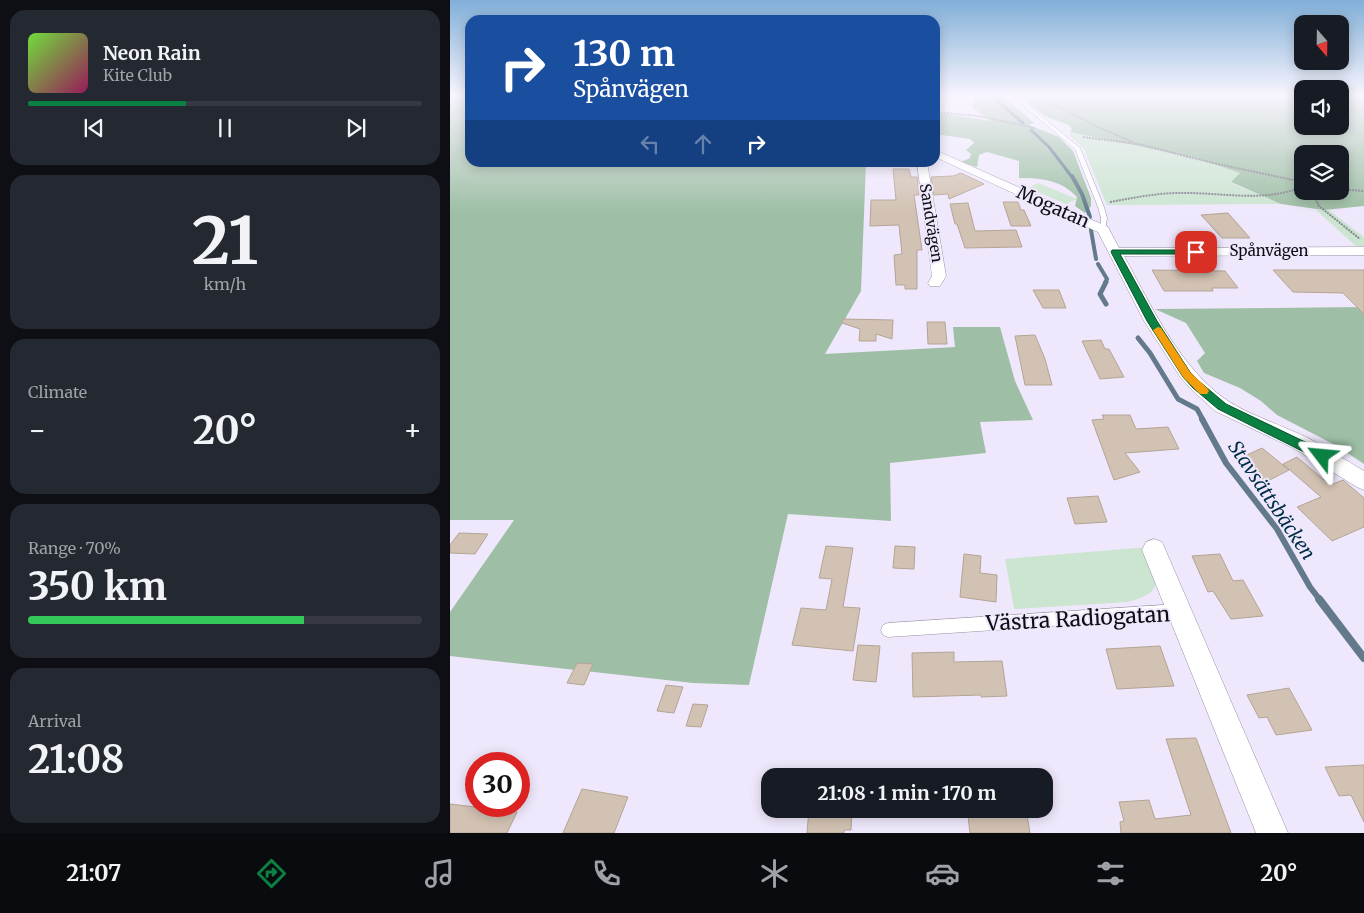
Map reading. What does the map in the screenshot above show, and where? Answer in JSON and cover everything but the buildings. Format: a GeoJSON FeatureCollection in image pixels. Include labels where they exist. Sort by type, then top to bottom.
{"type":"FeatureCollection","features":[{"type":"Feature","properties":{"kind":"street","name":"Mogatan"},"geometry":{"type":"LineString","coordinates":[[940,155],[1103,230],[1152,321],[1186,374],[1197,385],[1222,406],[1302,444],[1364,481]]}},
{"type":"Feature","properties":{"kind":"street","name":"Sandvägen"},"geometry":{"type":"LineString","coordinates":[[923,167],[939,276],[935,283]]}},
{"type":"Feature","properties":{"kind":"street","name":"Spånvägen"},"geometry":{"type":"LineString","coordinates":[[1115,252],[1364,251]]}},
{"type":"Feature","properties":{"kind":"street"},"geometry":{"type":"LineString","coordinates":[[1154,550],[1179,611]]}},
{"type":"Feature","properties":{"kind":"street","name":"Västra Radiogatan"},"geometry":{"type":"LineString","coordinates":[[1179,611],[1272,833]]}},
{"type":"Feature","properties":{"kind":"lane"},"geometry":{"type":"LineString","coordinates":[[1062,135],[1077,148],[1104,218],[1103,230]]}},
{"type":"Feature","properties":{"kind":"lane","name":"Västra Radiogatan"},"geometry":{"type":"LineString","coordinates":[[888,630],[1179,611]]}},
{"type":"Feature","properties":{"kind":"path"},"geometry":{"type":"LineString","coordinates":[[1073,135],[1138,144],[1228,167],[1294,180]]}},
{"type":"Feature","properties":{"kind":"path"},"geometry":{"type":"LineString","coordinates":[[1116,135],[1138,144]]}},
{"type":"Feature","properties":{"kind":"path"},"geometry":{"type":"LineString","coordinates":[[1349,190],[1364,191]]}},
{"type":"Feature","properties":{"kind":"path"},"geometry":{"type":"LineString","coordinates":[[1099,204],[1143,196],[1178,193],[1275,194],[1294,192]]}},
{"type":"Feature","properties":{"kind":"path"},"geometry":{"type":"LineString","coordinates":[[1316,200],[1319,206],[1364,242]]}},
{"type":"Feature","properties":{"kind":"green space"},"geometry":{"type":"Polygon","coordinates":[[[450,135],[465,135],[465,167],[866,167],[861,291],[825,354],[955,347],[953,327],[1000,327],[1015,381],[1033,420],[980,422],[986,453],[890,463],[891,521],[788,514],[749,685],[693,683],[450,656],[450,612],[514,520],[450,520],[450,135]]]}},
{"type":"Feature","properties":{"kind":"green space"},"geometry":{"type":"Polygon","coordinates":[[[941,135],[1054,135],[1059,137],[1073,151],[1091,198],[1091,206],[1085,213],[1075,206],[1077,197],[1071,191],[1051,181],[1019,178],[1019,161],[987,152],[979,155],[977,167],[961,162],[970,158],[971,154],[966,150],[974,143],[970,139],[941,135]]]}},
{"type":"Feature","properties":{"kind":"green space"},"geometry":{"type":"Polygon","coordinates":[[[1069,135],[1084,135],[1196,158],[1240,173],[1231,183],[1281,204],[1107,205],[1084,149],[1069,135]]]}},
{"type":"Feature","properties":{"kind":"green space"},"geometry":{"type":"Polygon","coordinates":[[[1084,135],[1364,135],[1364,206],[1324,210],[1281,204],[1231,182],[1240,173],[1196,158],[1084,135]]]}},
{"type":"Feature","properties":{"kind":"green space"},"geometry":{"type":"Polygon","coordinates":[[[1038,183],[1077,199],[1066,204],[1028,188],[1038,183]]]}},
{"type":"Feature","properties":{"kind":"green space"},"geometry":{"type":"Polygon","coordinates":[[[1316,210],[1329,210],[1364,237],[1364,246],[1356,246],[1316,210]]]}},
{"type":"Feature","properties":{"kind":"green space"},"geometry":{"type":"Polygon","coordinates":[[[1364,307],[1364,464],[1337,446],[1277,415],[1261,401],[1240,388],[1204,373],[1197,361],[1205,353],[1186,323],[1155,309],[1364,307]]]}},
{"type":"Feature","properties":{"kind":"green space"},"geometry":{"type":"Polygon","coordinates":[[[1148,547],[1156,576],[1154,589],[1149,594],[1128,602],[1014,609],[1005,559],[1148,547]]]}},
{"type":"Feature","properties":{"kind":"waterway","name":"Stavsättsbäcken"},"geometry":{"type":"LineString","coordinates":[[1036,135],[1049,147],[1072,177]]}},
{"type":"Feature","properties":{"kind":"waterway","name":"Stavsättsbäcken"},"geometry":{"type":"LineString","coordinates":[[1072,176],[1082,194],[1090,217]]}},
{"type":"Feature","properties":{"kind":"waterway","name":"Stavsättsbäcken"},"geometry":{"type":"LineString","coordinates":[[1091,230],[1096,259]]}},
{"type":"Feature","properties":{"kind":"waterway","name":"Stavsättsbäcken"},"geometry":{"type":"LineString","coordinates":[[1098,264],[1107,279],[1105,283]]}},
{"type":"Feature","properties":{"kind":"waterway","name":"Stavsättsbäcken"},"geometry":{"type":"LineString","coordinates":[[1106,282],[1100,294],[1106,304]]}},
{"type":"Feature","properties":{"kind":"waterway","name":"Stavsättsbäcken"},"geometry":{"type":"LineString","coordinates":[[1138,338],[1150,353],[1178,399],[1197,409],[1203,420]]}},
{"type":"Feature","properties":{"kind":"waterway","name":"Stavsättsbäcken"},"geometry":{"type":"LineString","coordinates":[[1202,419],[1226,463],[1277,529],[1310,587],[1320,600]]}},
{"type":"Feature","properties":{"kind":"waterway","name":"Stavsättsbäcken"},"geometry":{"type":"LineString","coordinates":[[1319,599],[1364,658]]}},
{"type":"Feature","properties":{"kind":"slow traffic"},"geometry":{"type":"LineString","coordinates":[[1158,330],[1186,374],[1204,391]]}},
{"type":"Feature","properties":{"kind":"route"},"geometry":{"type":"LineString","coordinates":[[1196,252],[1115,252],[1152,321],[1186,374],[1197,385],[1222,406],[1302,444],[1322,456]]}}]}
